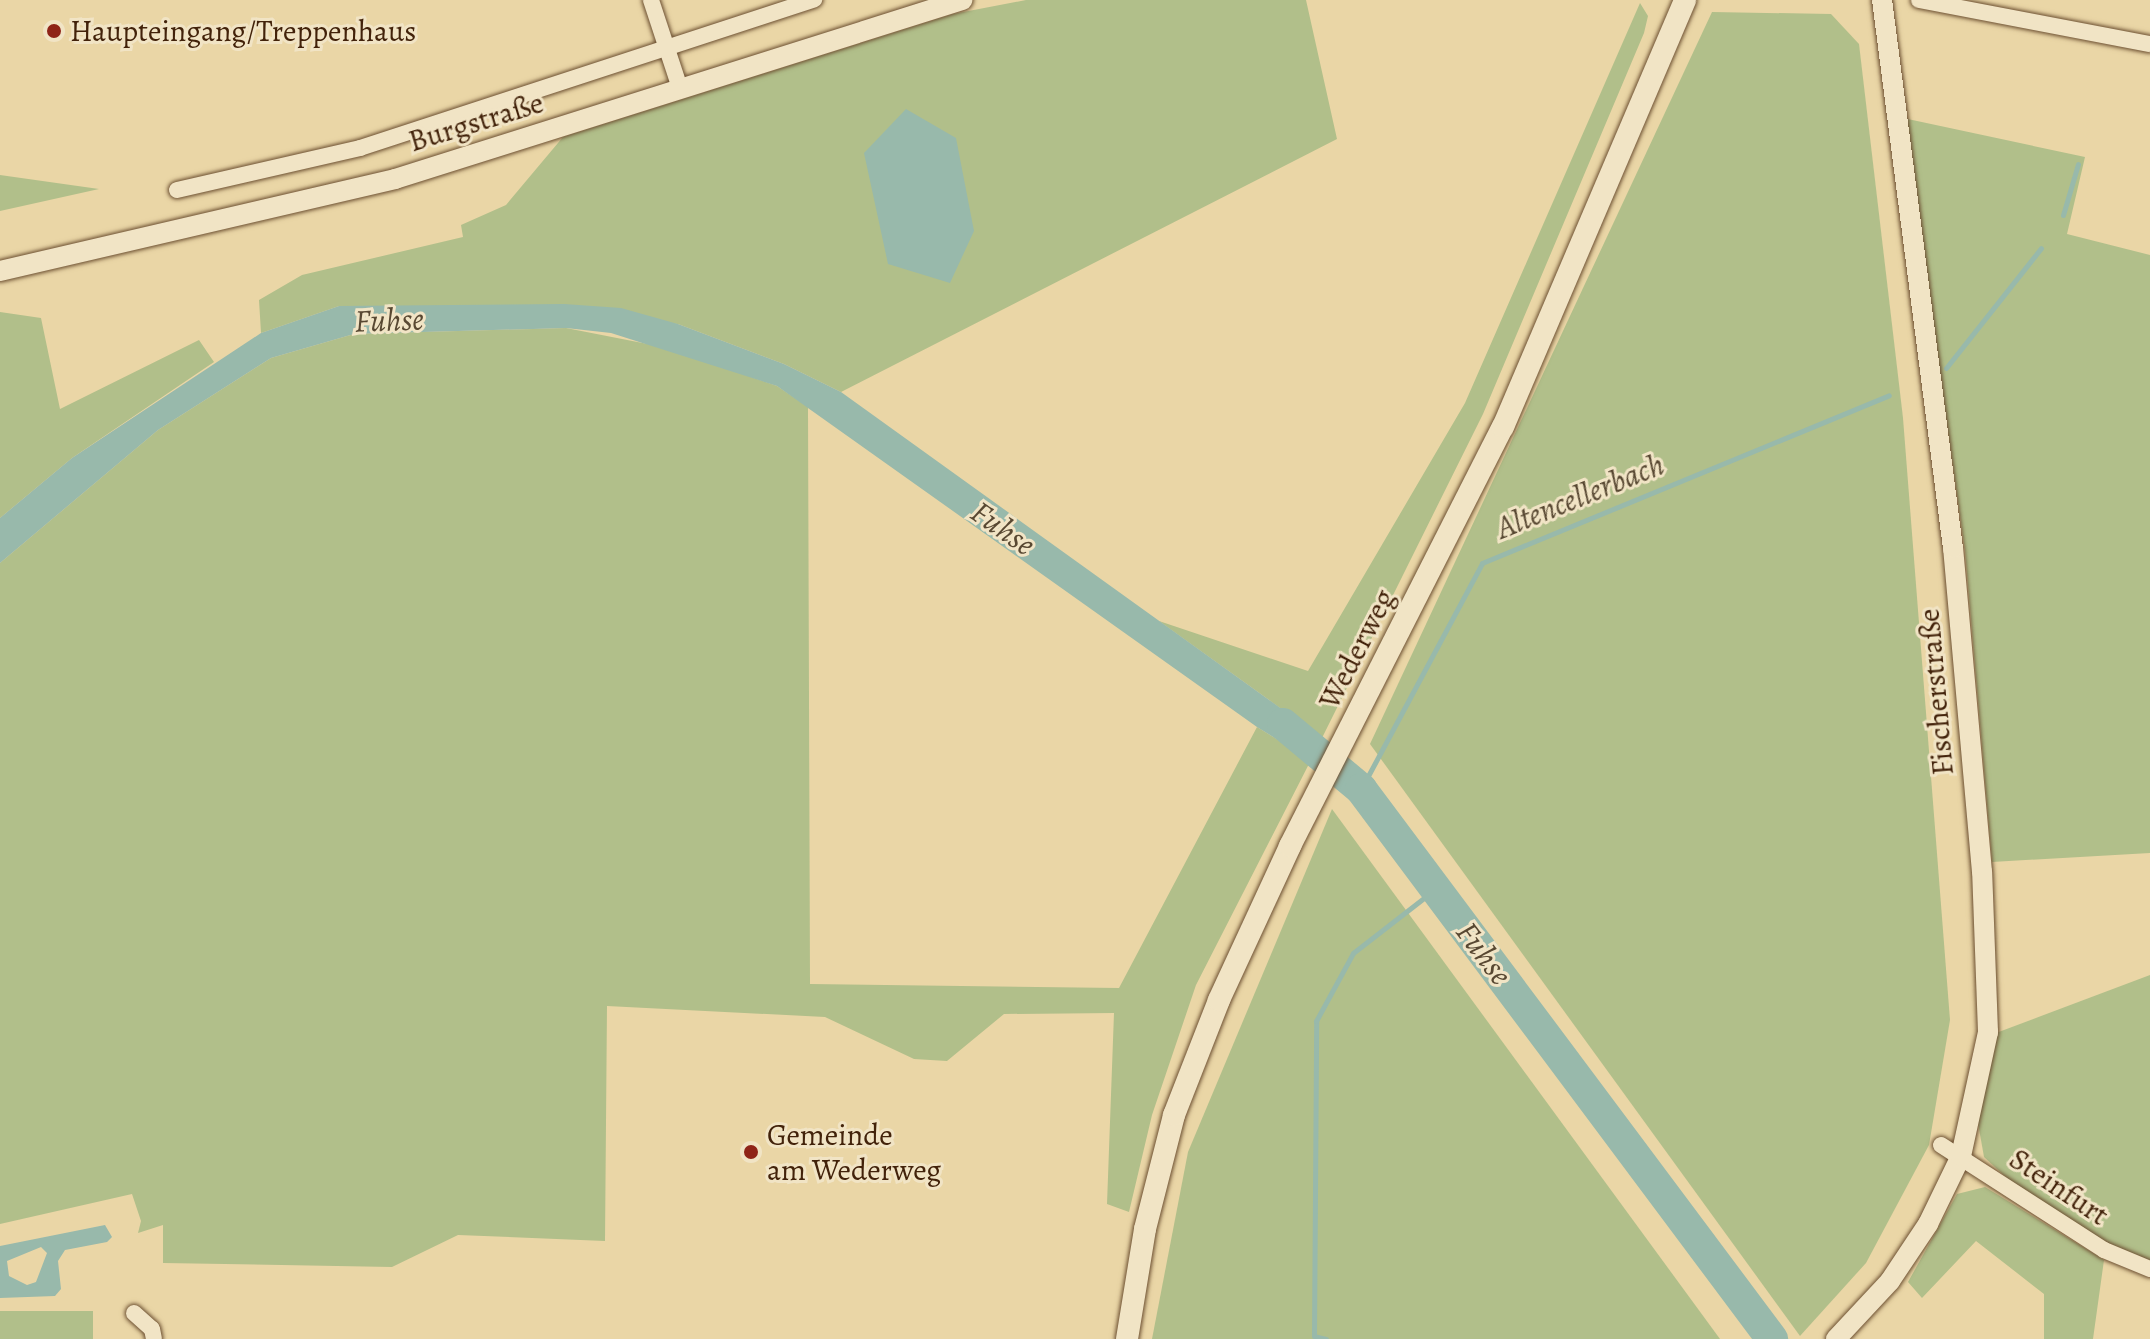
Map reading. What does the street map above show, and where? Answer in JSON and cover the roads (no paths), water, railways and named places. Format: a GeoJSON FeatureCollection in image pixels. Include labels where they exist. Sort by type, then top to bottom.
{"type":"FeatureCollection","features":[{"type":"Feature","properties":{"kind":"main road","name":"Wederweg"},"geometry":{"type":"LineString","coordinates":[[1127,1339],[1145,1229],[1174,1115],[1219,1000],[1290,846],[1503,427],[1685,0]]}},
{"type":"Feature","properties":{"kind":"street"},"geometry":{"type":"LineString","coordinates":[[651,0],[680,88]]}},
{"type":"Feature","properties":{"kind":"street","name":"Burgstraße"},"geometry":{"type":"LineString","coordinates":[[177,190],[360,148],[814,0]]}},
{"type":"Feature","properties":{"kind":"street","name":"Burgstraße"},"geometry":{"type":"LineString","coordinates":[[0,271],[395,179],[962,0]]}},
{"type":"Feature","properties":{"kind":"street","name":"Fischerstraße"},"geometry":{"type":"LineString","coordinates":[[1836,1339],[1890,1281],[1928,1224],[1961,1156],[1988,1032],[1982,872],[1953,548],[1882,0]]}},
{"type":"Feature","properties":{"kind":"street"},"geometry":{"type":"LineString","coordinates":[[1919,0],[2150,44]]}},
{"type":"Feature","properties":{"kind":"street","name":"Steinfurt"},"geometry":{"type":"LineString","coordinates":[[1941,1145],[2104,1250],[2150,1269]]}},
{"type":"Feature","properties":{"kind":"street"},"geometry":{"type":"LineString","coordinates":[[134,1313],[152,1329],[154,1339]]}},
{"type":"Feature","properties":{"kind":"water"},"geometry":{"type":"Polygon","coordinates":[[[906,109],[956,138],[974,231],[950,283],[888,264],[864,153],[906,109]]]}},
{"type":"Feature","properties":{"kind":"water"},"geometry":{"type":"Polygon","coordinates":[[[564,304],[621,308],[678,324],[784,364],[841,392],[1322,738],[1311,760],[1257,727],[777,386],[611,333],[566,328],[354,334],[271,358],[158,430],[0,563],[0,518],[72,458],[261,333],[339,306],[564,304]]]}},
{"type":"Feature","properties":{"kind":"water"},"geometry":{"type":"Polygon","coordinates":[[[105,1225],[112,1237],[107,1242],[65,1250],[58,1261],[61,1289],[55,1296],[0,1298],[0,1246],[105,1225]],[[41,1247],[7,1261],[9,1276],[27,1285],[36,1282],[47,1253],[41,1247]]]}},
{"type":"Feature","properties":{"kind":"waterway","name":"Altencellerbach"},"geometry":{"type":"LineString","coordinates":[[2063,215],[2078,164]]}},
{"type":"Feature","properties":{"kind":"waterway","name":"Altencellerbach"},"geometry":{"type":"LineString","coordinates":[[1946,368],[2041,248]]}},
{"type":"Feature","properties":{"kind":"waterway","name":"Altencellerbach"},"geometry":{"type":"LineString","coordinates":[[1361,789],[1482,563],[1889,395]]}},
{"type":"Feature","properties":{"kind":"waterway","name":"Fuhse"},"geometry":{"type":"LineString","coordinates":[[1283,724],[1361,789],[1772,1339]]}},
{"type":"Feature","properties":{"kind":"waterway"},"geometry":{"type":"LineString","coordinates":[[1326,1339],[1314,1336],[1316,1021],[1353,953],[1433,891]]}},
{"type":"Feature","properties":{"kind":"place","name":"Haupteingang/Treppenhaus"},"geometry":{"type":"Point","coordinates":[54,31]}},
{"type":"Feature","properties":{"kind":"place","name":"Gemeinde am Wederweg"},"geometry":{"type":"Point","coordinates":[751,1152]}}]}
